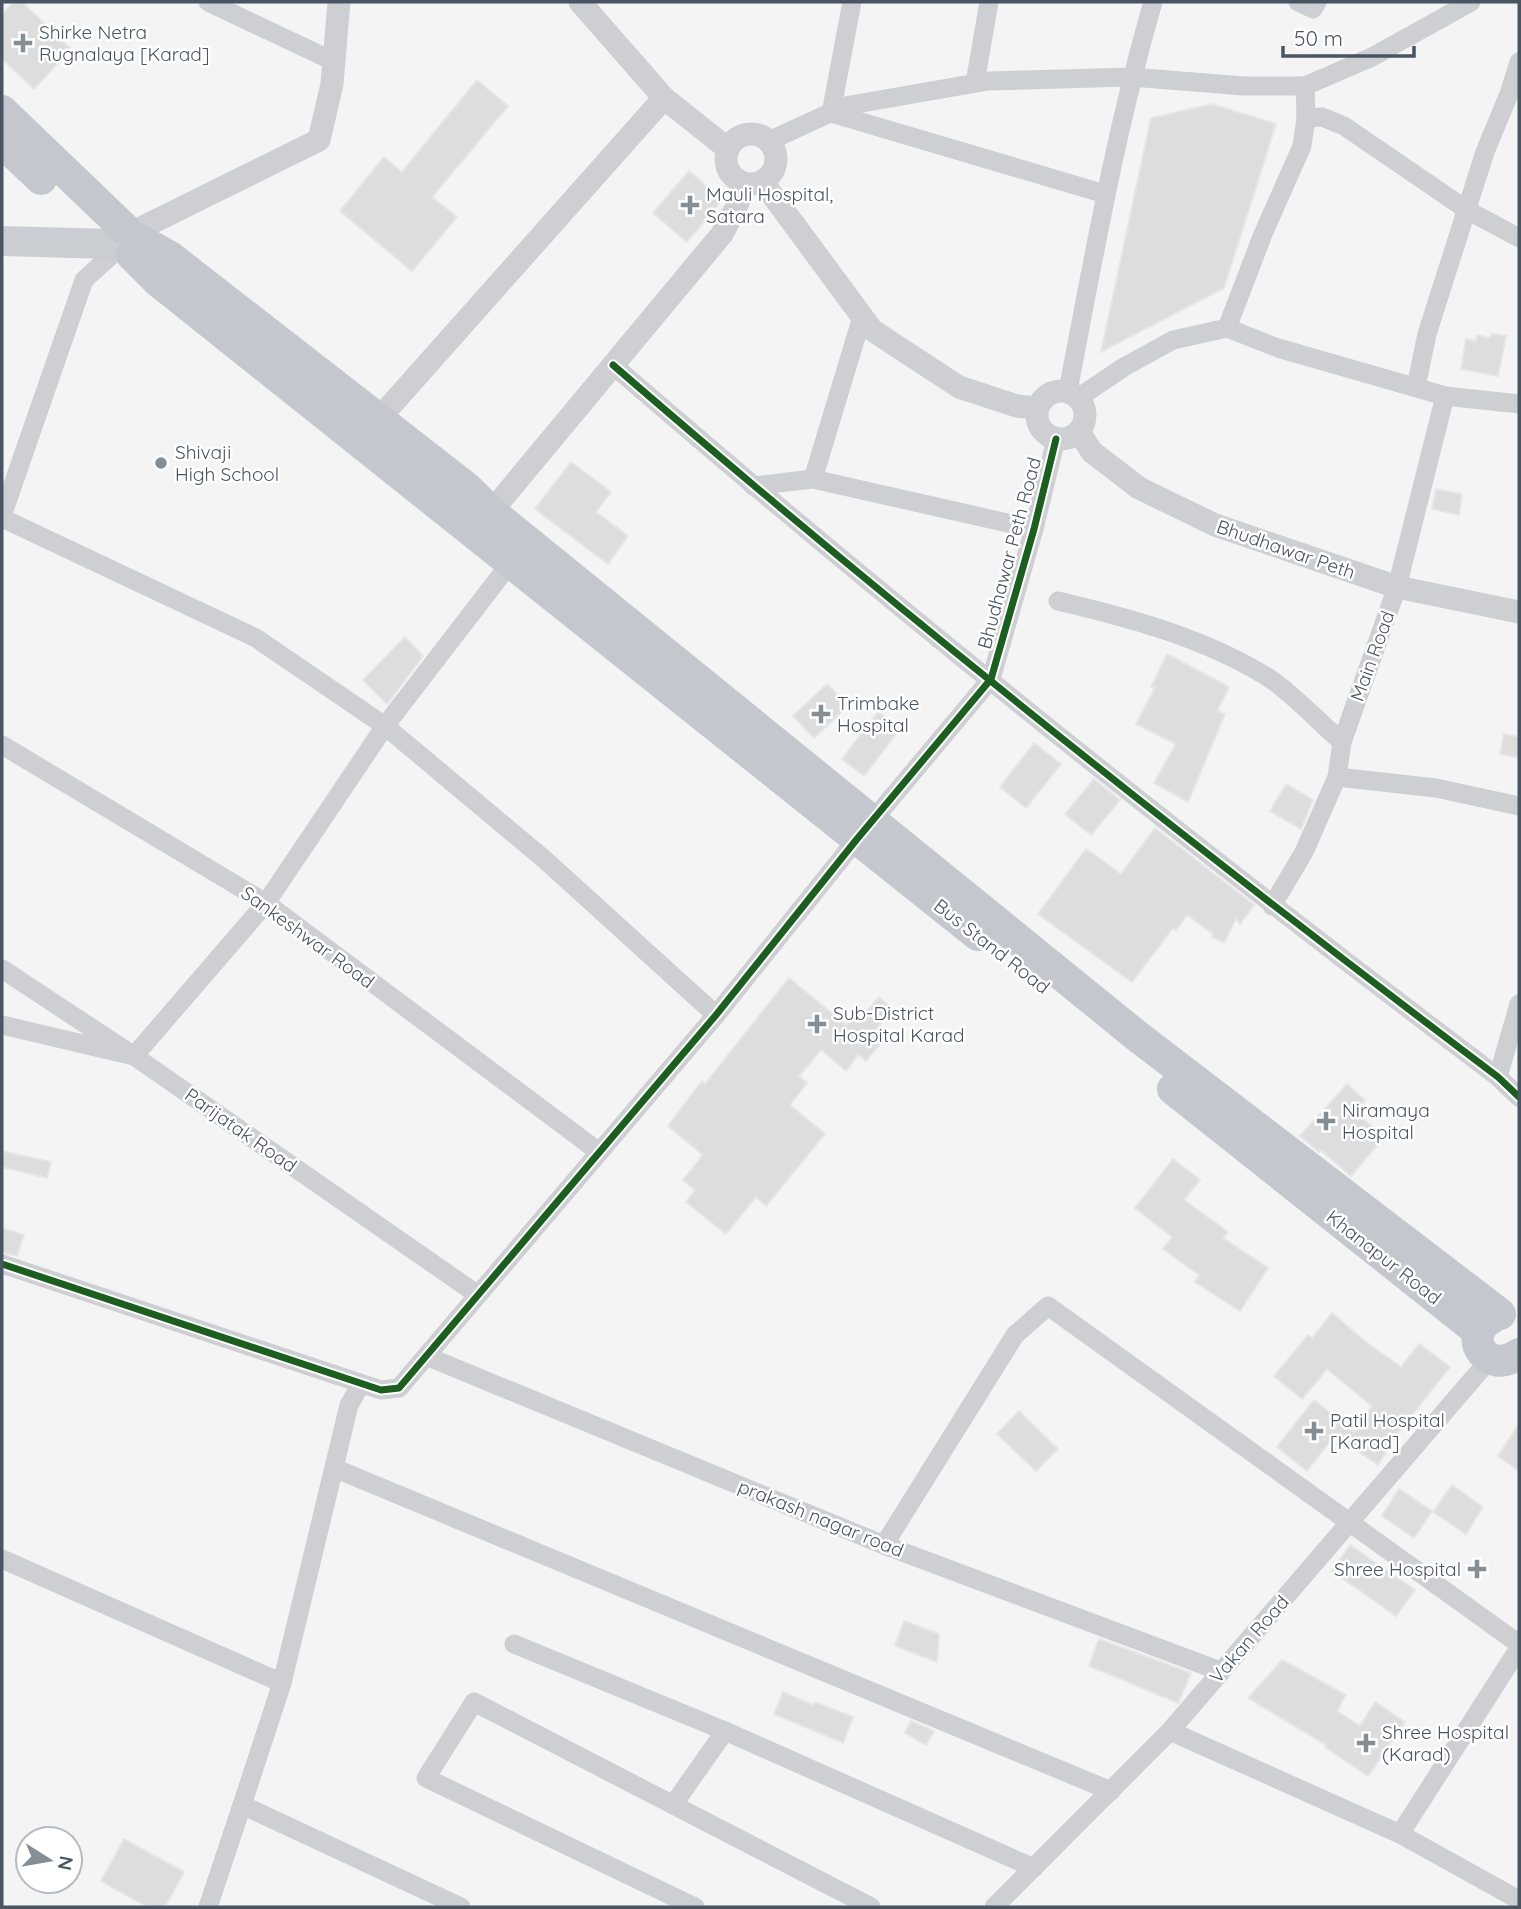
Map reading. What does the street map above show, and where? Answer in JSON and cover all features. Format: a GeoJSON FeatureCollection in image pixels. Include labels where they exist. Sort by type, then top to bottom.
{"type":"FeatureCollection","features":[{"type":"Feature","properties":{"kind":"highway"},"geometry":{"type":"LineString","coordinates":[[2,111],[124,241]]}},
{"type":"Feature","properties":{"kind":"highway"},"geometry":{"type":"LineString","coordinates":[[2,142],[68,204],[124,241],[170,257],[369,431],[468,489],[491,512],[1137,1036],[1505,1344]]}},
{"type":"Feature","properties":{"kind":"highway","name":"Bus Stand Road"},"geometry":{"type":"LineString","coordinates":[[369,431],[511,562],[694,710],[872,822],[1290,1182]]}},
{"type":"Feature","properties":{"kind":"highway","name":"Khanapur Road"},"geometry":{"type":"LineString","coordinates":[[1290,1182],[1505,1344]]}},
{"type":"Feature","properties":{"kind":"main road"},"geometry":{"type":"LineString","coordinates":[[2,241],[124,241]]}},
{"type":"Feature","properties":{"kind":"street"},"geometry":{"type":"LineString","coordinates":[[208,2],[333,61]]}},
{"type":"Feature","properties":{"kind":"street"},"geometry":{"type":"LineString","coordinates":[[339,2],[332,84],[319,140],[124,241],[84,280],[2,517],[256,638],[384,726],[544,859],[716,1015]]}},
{"type":"Feature","properties":{"kind":"street"},"geometry":{"type":"LineString","coordinates":[[831,113],[852,2]]}},
{"type":"Feature","properties":{"kind":"street"},"geometry":{"type":"LineString","coordinates":[[975,83],[989,2]]}},
{"type":"Feature","properties":{"kind":"street"},"geometry":{"type":"LineString","coordinates":[[1153,2],[1131,77],[1105,194],[1073,394],[1085,408],[1085,421],[1079,432],[1064,440],[1056,439],[1040,429],[1036,416],[1037,408],[1044,397],[1055,391],[1073,394],[1173,340],[1227,328],[1278,348],[1445,396],[1519,404]]}},
{"type":"Feature","properties":{"kind":"street"},"geometry":{"type":"LineString","coordinates":[[1298,2],[1314,9],[1317,2]]}},
{"type":"Feature","properties":{"kind":"street"},"geometry":{"type":"LineString","coordinates":[[769,141],[845,106],[975,83],[1131,77],[1244,86],[1305,86],[1373,57],[1471,2]]}},
{"type":"Feature","properties":{"kind":"street"},"geometry":{"type":"LineString","coordinates":[[589,7],[664,98],[728,149]]}},
{"type":"Feature","properties":{"kind":"street"},"geometry":{"type":"LineString","coordinates":[[1416,387],[1427,334],[1485,152],[1519,62]]}},
{"type":"Feature","properties":{"kind":"street"},"geometry":{"type":"LineString","coordinates":[[1227,328],[1263,234],[1302,146],[1306,118],[1305,86]]}},
{"type":"Feature","properties":{"kind":"street"},"geometry":{"type":"LineString","coordinates":[[369,431],[664,98]]}},
{"type":"Feature","properties":{"kind":"street"},"geometry":{"type":"LineString","coordinates":[[831,113],[1105,194]]}},
{"type":"Feature","properties":{"kind":"street"},"geometry":{"type":"LineString","coordinates":[[1306,118],[1322,117],[1344,126],[1467,210],[1519,238]]}},
{"type":"Feature","properties":{"kind":"street"},"geometry":{"type":"LineString","coordinates":[[491,512],[722,234],[754,183],[773,172],[776,164],[774,148],[769,141],[754,134],[745,134],[728,149],[727,168],[738,180],[754,183],[872,330],[960,387],[1017,406],[1037,408]]}},
{"type":"Feature","properties":{"kind":"street"},"geometry":{"type":"LineString","coordinates":[[813,479],[862,317]]}},
{"type":"Feature","properties":{"kind":"street"},"geometry":{"type":"LineString","coordinates":[[613,365],[880,592],[1272,906],[1498,1077],[1519,1097]]}},
{"type":"Feature","properties":{"kind":"street","name":"Main Road"},"geometry":{"type":"LineString","coordinates":[[1272,906],[1304,852],[1337,777],[1342,741],[1397,587],[1445,396]]}},
{"type":"Feature","properties":{"kind":"street","name":"Bhudhawar Peth"},"geometry":{"type":"LineString","coordinates":[[1079,432],[1092,452],[1139,488],[1205,521],[1397,587],[1519,612]]}},
{"type":"Feature","properties":{"kind":"street","name":"Bhudhawar Peth Road"},"geometry":{"type":"LineString","coordinates":[[361,1384],[381,1390],[399,1388],[716,1015],[991,679],[1034,529],[1056,439]]}},
{"type":"Feature","properties":{"kind":"street"},"geometry":{"type":"LineString","coordinates":[[753,486],[813,479],[1034,529]]}},
{"type":"Feature","properties":{"kind":"street"},"geometry":{"type":"LineString","coordinates":[[2,1025],[134,1056],[266,903],[384,726],[511,562]]}},
{"type":"Feature","properties":{"kind":"street"},"geometry":{"type":"LineString","coordinates":[[1058,601],[1131,619],[1200,643],[1270,679],[1342,741]]}},
{"type":"Feature","properties":{"kind":"street","name":"Sankeshwar Road"},"geometry":{"type":"LineString","coordinates":[[2,745],[266,903],[599,1153]]}},
{"type":"Feature","properties":{"kind":"street"},"geometry":{"type":"LineString","coordinates":[[1337,777],[1436,788],[1519,806]]}},
{"type":"Feature","properties":{"kind":"street","name":"Parijatak Road"},"geometry":{"type":"LineString","coordinates":[[2,968],[134,1056],[478,1295]]}},
{"type":"Feature","properties":{"kind":"street"},"geometry":{"type":"LineString","coordinates":[[1498,1077],[1519,1004]]}},
{"type":"Feature","properties":{"kind":"street"},"geometry":{"type":"LineString","coordinates":[[2,1264],[361,1384],[349,1405],[282,1683],[208,1907]]}},
{"type":"Feature","properties":{"kind":"street"},"geometry":{"type":"LineString","coordinates":[[884,1545],[1015,1335],[1048,1306],[1351,1522],[1519,1646],[1400,1834]]}},
{"type":"Feature","properties":{"kind":"street","name":"Vakan Road"},"geometry":{"type":"LineString","coordinates":[[994,1907],[1170,1731],[1505,1344]]}},
{"type":"Feature","properties":{"kind":"street","name":"prakash nagar road"},"geometry":{"type":"LineString","coordinates":[[426,1356],[884,1545],[1220,1671]]}},
{"type":"Feature","properties":{"kind":"street"},"geometry":{"type":"LineString","coordinates":[[334,1468],[1111,1791]]}},
{"type":"Feature","properties":{"kind":"street"},"geometry":{"type":"LineString","coordinates":[[2,1559],[282,1683]]}},
{"type":"Feature","properties":{"kind":"street"},"geometry":{"type":"LineString","coordinates":[[514,1644],[725,1731],[1034,1868]]}},
{"type":"Feature","properties":{"kind":"street"},"geometry":{"type":"LineString","coordinates":[[695,1907],[426,1777],[474,1702],[871,1907]]}},
{"type":"Feature","properties":{"kind":"street"},"geometry":{"type":"LineString","coordinates":[[673,1805],[725,1731]]}},
{"type":"Feature","properties":{"kind":"street"},"geometry":{"type":"LineString","coordinates":[[1170,1731],[1400,1834],[1519,1900]]}},
{"type":"Feature","properties":{"kind":"street"},"geometry":{"type":"LineString","coordinates":[[242,1805],[461,1907]]}},
{"type":"Feature","properties":{"kind":"building"},"geometry":{"type":"Polygon","coordinates":[[[13,2],[22,2],[71,49],[34,89],[2,59],[2,15],[13,2]]]}},
{"type":"Feature","properties":{"kind":"building"},"geometry":{"type":"Polygon","coordinates":[[[477,80],[508,106],[432,197],[457,217],[412,271],[340,211],[384,157],[402,172],[477,80]]]}},
{"type":"Feature","properties":{"kind":"building"},"geometry":{"type":"Polygon","coordinates":[[[1212,104],[1276,124],[1224,288],[1101,352],[1151,118],[1212,104]]]}},
{"type":"Feature","properties":{"kind":"building"},"geometry":{"type":"Polygon","coordinates":[[[689,171],[722,200],[687,242],[653,213],[689,171]]]}},
{"type":"Feature","properties":{"kind":"building"},"geometry":{"type":"Polygon","coordinates":[[[1493,334],[1506,336],[1498,376],[1461,369],[1466,339],[1476,341],[1477,335],[1489,338],[1493,334]]]}},
{"type":"Feature","properties":{"kind":"building"},"geometry":{"type":"Polygon","coordinates":[[[571,462],[611,492],[596,512],[628,536],[608,564],[535,509],[571,462]]]}},
{"type":"Feature","properties":{"kind":"building"},"geometry":{"type":"Polygon","coordinates":[[[1436,489],[1462,494],[1459,515],[1432,509],[1436,489]]]}},
{"type":"Feature","properties":{"kind":"building"},"geometry":{"type":"Polygon","coordinates":[[[405,637],[423,656],[387,704],[363,680],[405,637]]]}},
{"type":"Feature","properties":{"kind":"building"},"geometry":{"type":"Polygon","coordinates":[[[1167,654],[1229,687],[1217,711],[1225,714],[1188,802],[1154,783],[1176,744],[1136,724],[1155,688],[1151,687],[1167,654]]]}},
{"type":"Feature","properties":{"kind":"building"},"geometry":{"type":"Polygon","coordinates":[[[827,684],[848,706],[814,738],[793,716],[827,684]]]}},
{"type":"Feature","properties":{"kind":"building"},"geometry":{"type":"Polygon","coordinates":[[[878,712],[900,729],[864,776],[842,759],[878,712]]]}},
{"type":"Feature","properties":{"kind":"building"},"geometry":{"type":"Polygon","coordinates":[[[1504,734],[1519,737],[1519,758],[1500,754],[1504,734]]]}},
{"type":"Feature","properties":{"kind":"building"},"geometry":{"type":"Polygon","coordinates":[[[1034,743],[1061,764],[1026,808],[1000,787],[1034,743]]]}},
{"type":"Feature","properties":{"kind":"building"},"geometry":{"type":"Polygon","coordinates":[[[1094,779],[1120,800],[1091,835],[1065,814],[1094,779]]]}},
{"type":"Feature","properties":{"kind":"building"},"geometry":{"type":"Polygon","coordinates":[[[1286,784],[1313,800],[1301,829],[1270,811],[1286,784]]]}},
{"type":"Feature","properties":{"kind":"building"},"geometry":{"type":"Polygon","coordinates":[[[1155,828],[1254,905],[1240,924],[1236,919],[1224,943],[1212,937],[1213,934],[1187,915],[1176,931],[1173,928],[1132,982],[1038,914],[1086,849],[1121,874],[1155,828]]]}},
{"type":"Feature","properties":{"kind":"building"},"geometry":{"type":"Polygon","coordinates":[[[789,978],[846,1025],[853,1017],[858,1022],[879,997],[893,1009],[871,1035],[881,1043],[866,1061],[858,1055],[846,1071],[821,1050],[799,1076],[807,1083],[790,1105],[825,1134],[766,1206],[756,1197],[726,1234],[686,1202],[695,1190],[683,1180],[703,1155],[668,1126],[702,1081],[705,1084],[789,978]]]}},
{"type":"Feature","properties":{"kind":"building"},"geometry":{"type":"Polygon","coordinates":[[[1347,1084],[1365,1100],[1355,1112],[1384,1137],[1351,1176],[1300,1136],[1347,1084]]]}},
{"type":"Feature","properties":{"kind":"building"},"geometry":{"type":"Polygon","coordinates":[[[2,1151],[51,1162],[47,1178],[2,1167],[2,1151]]]}},
{"type":"Feature","properties":{"kind":"building"},"geometry":{"type":"Polygon","coordinates":[[[1173,1159],[1200,1180],[1184,1200],[1228,1232],[1223,1238],[1268,1268],[1240,1311],[1195,1282],[1199,1275],[1163,1249],[1172,1237],[1135,1208],[1173,1159]]]}},
{"type":"Feature","properties":{"kind":"building"},"geometry":{"type":"Polygon","coordinates":[[[2,1228],[24,1235],[17,1256],[2,1252],[2,1228]]]}},
{"type":"Feature","properties":{"kind":"building"},"geometry":{"type":"Polygon","coordinates":[[[1332,1313],[1401,1367],[1419,1344],[1450,1367],[1395,1437],[1378,1465],[1335,1435],[1307,1471],[1277,1447],[1314,1400],[1354,1432],[1372,1406],[1327,1369],[1302,1399],[1274,1376],[1308,1335],[1312,1338],[1332,1313]]]}},
{"type":"Feature","properties":{"kind":"building"},"geometry":{"type":"Polygon","coordinates":[[[1019,1411],[1058,1449],[1036,1471],[997,1434],[1019,1411]]]}},
{"type":"Feature","properties":{"kind":"building"},"geometry":{"type":"Polygon","coordinates":[[[1519,1424],[1519,1471],[1498,1456],[1519,1424]]]}},
{"type":"Feature","properties":{"kind":"building"},"geometry":{"type":"Polygon","coordinates":[[[1452,1485],[1483,1507],[1466,1534],[1433,1512],[1452,1485]]]}},
{"type":"Feature","properties":{"kind":"building"},"geometry":{"type":"Polygon","coordinates":[[[1399,1489],[1432,1511],[1414,1538],[1382,1516],[1399,1489]]]}},
{"type":"Feature","properties":{"kind":"building"},"geometry":{"type":"Polygon","coordinates":[[[1350,1545],[1415,1590],[1396,1616],[1332,1571],[1350,1545]]]}},
{"type":"Feature","properties":{"kind":"building"},"geometry":{"type":"Polygon","coordinates":[[[904,1621],[939,1634],[937,1662],[895,1646],[904,1621]]]}},
{"type":"Feature","properties":{"kind":"building"},"geometry":{"type":"Polygon","coordinates":[[[1099,1639],[1191,1673],[1178,1703],[1089,1666],[1099,1639]]]}},
{"type":"Feature","properties":{"kind":"building"},"geometry":{"type":"Polygon","coordinates":[[[1282,1660],[1346,1695],[1337,1711],[1360,1726],[1375,1702],[1405,1722],[1368,1776],[1325,1747],[1326,1745],[1248,1698],[1282,1660]]]}},
{"type":"Feature","properties":{"kind":"building"},"geometry":{"type":"Polygon","coordinates":[[[783,1692],[813,1705],[815,1702],[853,1717],[843,1743],[774,1714],[783,1692]]]}},
{"type":"Feature","properties":{"kind":"building"},"geometry":{"type":"Polygon","coordinates":[[[911,1721],[934,1731],[926,1745],[905,1733],[911,1721]]]}},
{"type":"Feature","properties":{"kind":"building"},"geometry":{"type":"Polygon","coordinates":[[[124,1839],[184,1872],[165,1907],[148,1907],[101,1881],[124,1839]]]}},
{"type":"Feature","properties":{"kind":"cycle path"},"geometry":{"type":"LineString","coordinates":[[613,365],[829,549],[1050,729],[1498,1077],[1519,1097]]}},
{"type":"Feature","properties":{"kind":"cycle path"},"geometry":{"type":"LineString","coordinates":[[2,1264],[381,1390],[399,1388],[716,1015],[857,839],[991,679],[1034,529],[1056,439]]}},
{"type":"Feature","properties":{"kind":"place","name":"Shirke Netra Rugnalaya [Karad]"},"geometry":{"type":"Point","coordinates":[23,43]}},
{"type":"Feature","properties":{"kind":"place","name":"Mauli Hospital, Satara"},"geometry":{"type":"Point","coordinates":[690,205]}},
{"type":"Feature","properties":{"kind":"place","name":"Shivaji High School"},"geometry":{"type":"Point","coordinates":[161,463]}},
{"type":"Feature","properties":{"kind":"place","name":"Trimbake Hospital"},"geometry":{"type":"Point","coordinates":[821,714]}},
{"type":"Feature","properties":{"kind":"place","name":"Sub-District Hospital Karad"},"geometry":{"type":"Point","coordinates":[817,1024]}},
{"type":"Feature","properties":{"kind":"place","name":"Niramaya Hospital"},"geometry":{"type":"Point","coordinates":[1326,1121]}},
{"type":"Feature","properties":{"kind":"place","name":"Patil Hospital [Karad]"},"geometry":{"type":"Point","coordinates":[1314,1431]}},
{"type":"Feature","properties":{"kind":"place","name":"Shree Hospital"},"geometry":{"type":"Point","coordinates":[1477,1569]}},
{"type":"Feature","properties":{"kind":"place","name":"Shree Hospital (Karad)"},"geometry":{"type":"Point","coordinates":[1366,1743]}}]}
